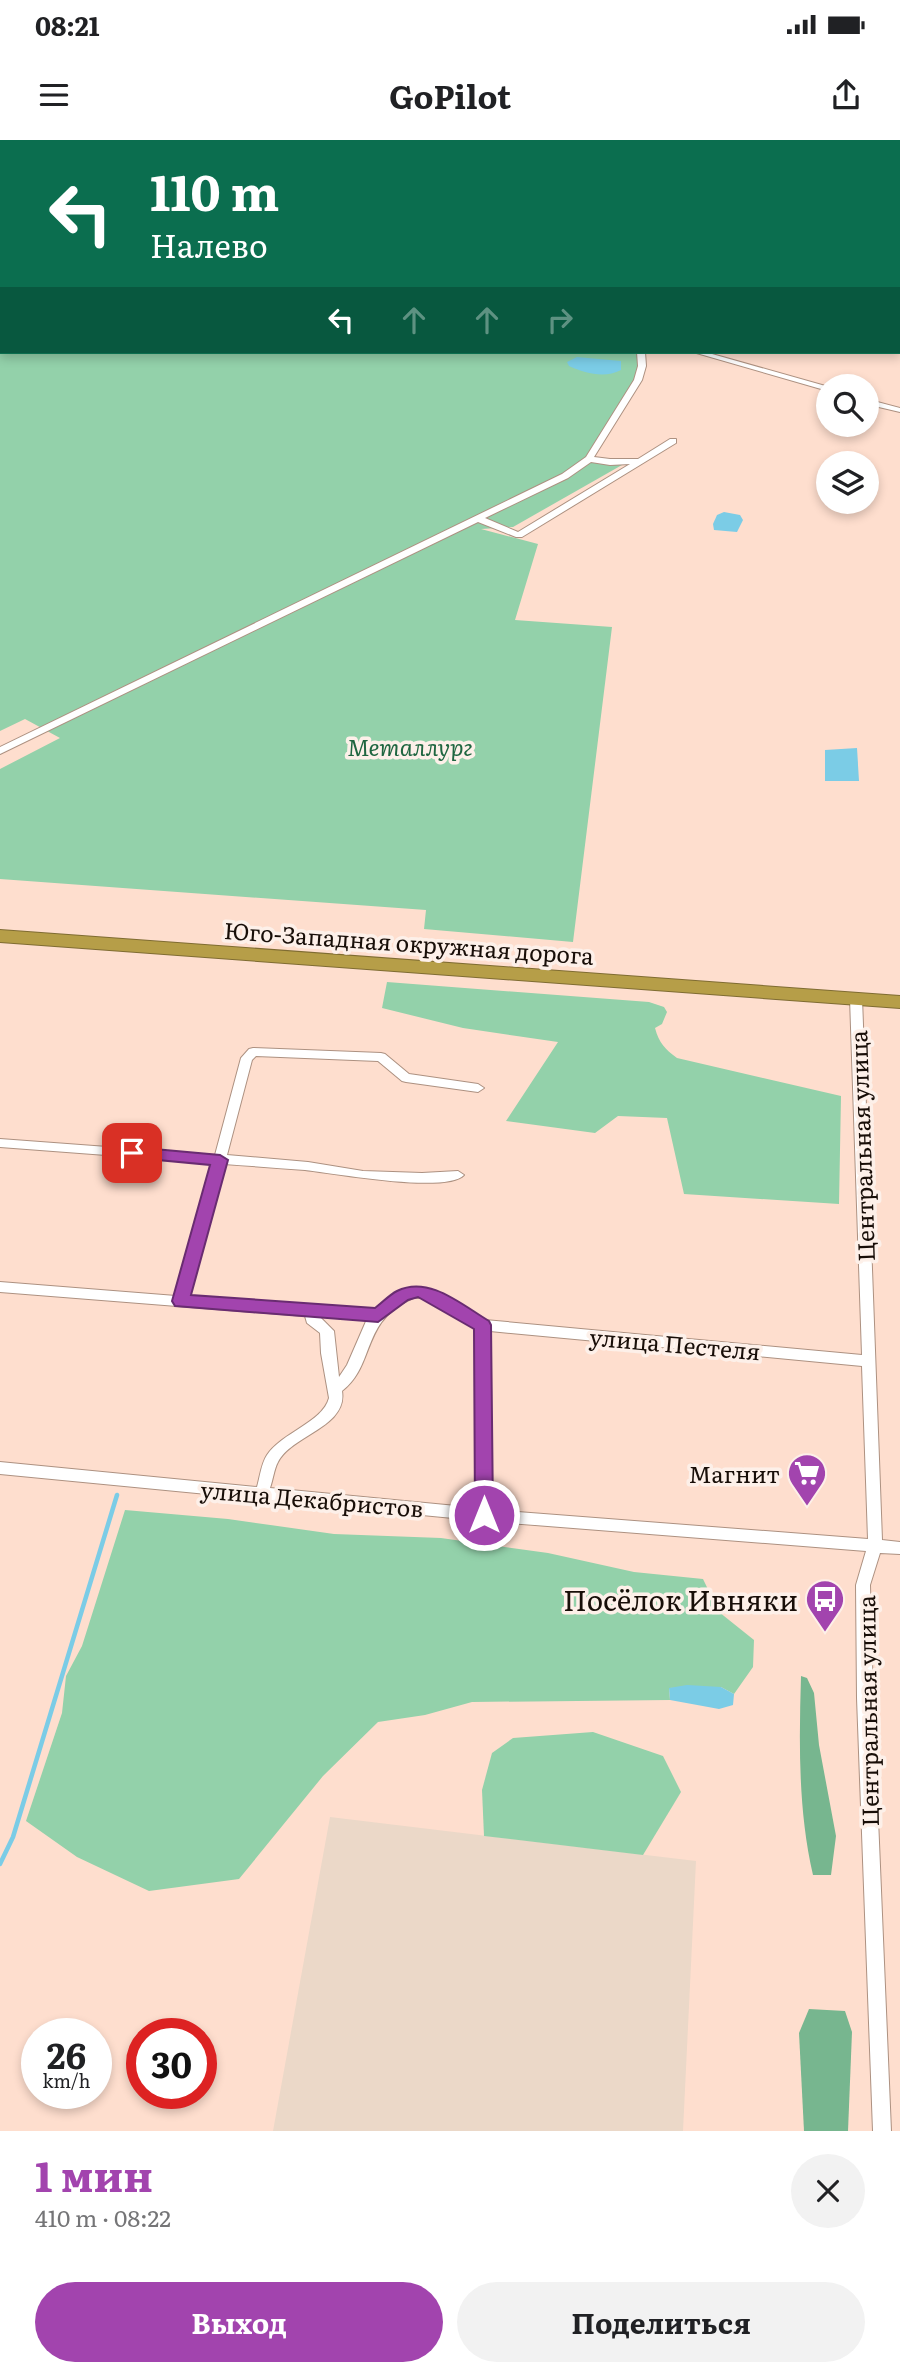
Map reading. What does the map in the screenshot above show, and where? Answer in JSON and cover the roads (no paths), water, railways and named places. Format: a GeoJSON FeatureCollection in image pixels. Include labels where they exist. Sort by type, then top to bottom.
{"type":"FeatureCollection","features":[{"type":"Feature","properties":{"kind":"highway","name":"Юго-Западная окружная дорога"},"geometry":{"type":"LineString","coordinates":[[0,936],[856,998]]}},
{"type":"Feature","properties":{"kind":"highway"},"geometry":{"type":"LineString","coordinates":[[856,998],[900,1002]]}},
{"type":"Feature","properties":{"kind":"street"},"geometry":{"type":"LineString","coordinates":[[0,751],[565,476],[589,459],[638,380],[642,366],[641,354]]}},
{"type":"Feature","properties":{"kind":"street"},"geometry":{"type":"LineString","coordinates":[[704,354],[816,386]]}},
{"type":"Feature","properties":{"kind":"street"},"geometry":{"type":"LineString","coordinates":[[879,405],[898,410]]}},
{"type":"Feature","properties":{"kind":"street"},"geometry":{"type":"LineString","coordinates":[[476,519],[519,535],[673,442]]}},
{"type":"Feature","properties":{"kind":"street"},"geometry":{"type":"LineString","coordinates":[[589,459],[610,462],[641,461]]}},
{"type":"Feature","properties":{"kind":"street","name":"Центральная улица"},"geometry":{"type":"LineString","coordinates":[[856,998],[875,1545],[863,1585],[865,1698],[882,2131]]}},
{"type":"Feature","properties":{"kind":"street"},"geometry":{"type":"LineString","coordinates":[[181,1301],[247,1058],[253,1052],[381,1057],[406,1078],[478,1088]]}},
{"type":"Feature","properties":{"kind":"street"},"geometry":{"type":"LineString","coordinates":[[0,1143],[308,1166],[363,1175],[422,1178],[458,1175]]}},
{"type":"Feature","properties":{"kind":"street"},"geometry":{"type":"LineString","coordinates":[[0,1287],[378,1315]]}},
{"type":"Feature","properties":{"kind":"street"},"geometry":{"type":"LineString","coordinates":[[334,1389],[348,1378],[368,1326],[402,1296],[418,1291],[427,1293],[483,1325],[484,1515]]}},
{"type":"Feature","properties":{"kind":"street"},"geometry":{"type":"LineString","coordinates":[[262,1493],[272,1459],[283,1446],[322,1419],[334,1406],[327,1331],[312,1319],[312,1311]]}},
{"type":"Feature","properties":{"kind":"street","name":"улица Пестеля"},"geometry":{"type":"LineString","coordinates":[[483,1325],[868,1361]]}},
{"type":"Feature","properties":{"kind":"street","name":"улица Декабристов"},"geometry":{"type":"LineString","coordinates":[[0,1468],[484,1515],[900,1548]]}},
{"type":"Feature","properties":{"kind":"water"},"geometry":{"type":"Polygon","coordinates":[[[577,357],[621,361],[621,370],[601,375],[588,373],[569,366],[567,362],[577,357]]]}},
{"type":"Feature","properties":{"kind":"water"},"geometry":{"type":"Polygon","coordinates":[[[724,512],[740,515],[743,520],[737,532],[714,530],[713,524],[717,515],[724,512]]]}},
{"type":"Feature","properties":{"kind":"water"},"geometry":{"type":"Polygon","coordinates":[[[857,748],[859,781],[825,781],[825,750],[857,748]]]}},
{"type":"Feature","properties":{"kind":"water"},"geometry":{"type":"Polygon","coordinates":[[[687,1685],[721,1687],[734,1694],[733,1705],[719,1709],[670,1700],[669,1688],[687,1685]]]}},
{"type":"Feature","properties":{"kind":"waterway"},"geometry":{"type":"LineString","coordinates":[[0,1864],[13,1837],[117,1495]]}},
{"type":"Feature","properties":{"kind":"place","name":"Магнит"},"geometry":{"type":"Point","coordinates":[807,1507]}},
{"type":"Feature","properties":{"kind":"place","name":"Посёлок Ивняки"},"geometry":{"type":"Point","coordinates":[825,1633]}},
{"type":"Feature","properties":{"kind":"park label","name":"Металлург"},"geometry":{"type":"Point","coordinates":[410,746]}}]}
